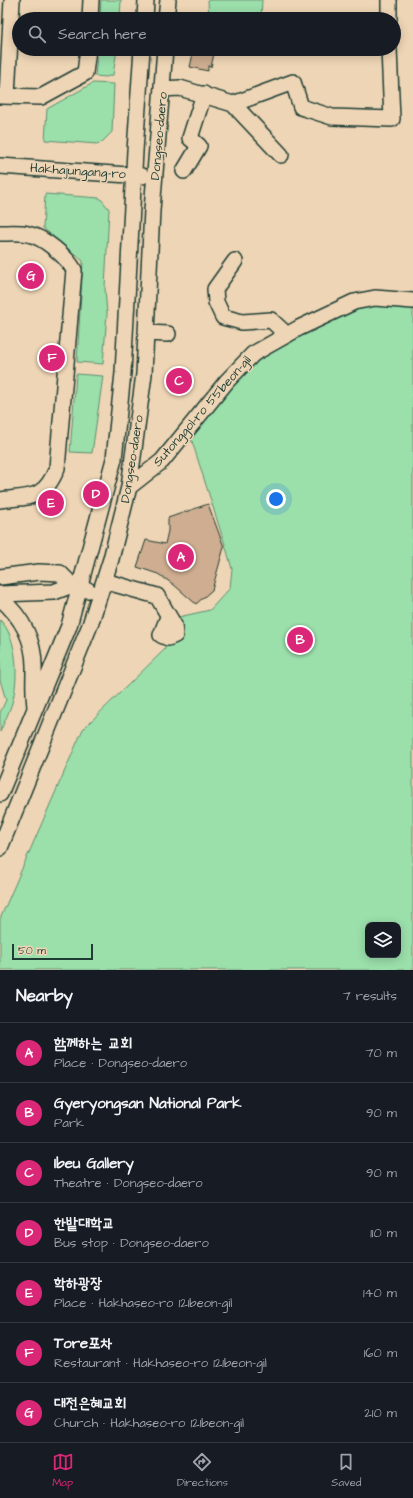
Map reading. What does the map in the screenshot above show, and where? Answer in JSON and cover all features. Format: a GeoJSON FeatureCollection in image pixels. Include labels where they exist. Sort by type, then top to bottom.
{"type":"FeatureCollection","features":[{"type":"Feature","properties":{"kind":"street"},"geometry":{"type":"LineString","coordinates":[[12,0],[5,19],[3,96],[41,98],[79,78],[85,73],[87,56]]}},
{"type":"Feature","properties":{"kind":"street"},"geometry":{"type":"LineString","coordinates":[[90,12],[91,0]]}},
{"type":"Feature","properties":{"kind":"street"},"geometry":{"type":"LineString","coordinates":[[145,12],[146,0]]}},
{"type":"Feature","properties":{"kind":"street"},"geometry":{"type":"LineString","coordinates":[[167,12],[168,0]]}},
{"type":"Feature","properties":{"kind":"street"},"geometry":{"type":"LineString","coordinates":[[389,0],[389,12]]}},
{"type":"Feature","properties":{"kind":"street","name":"Dongseo-daero"},"geometry":{"type":"LineString","coordinates":[[0,794],[68,626],[76,586],[114,459],[119,422],[142,56]]}},
{"type":"Feature","properties":{"kind":"street","name":"Dongseo-daero"},"geometry":{"type":"LineString","coordinates":[[0,848],[87,633],[102,587],[129,487],[144,374],[155,176],[164,56]]}},
{"type":"Feature","properties":{"kind":"street"},"geometry":{"type":"LineString","coordinates":[[233,104],[293,82],[301,107],[332,117],[392,119],[389,56]]}},
{"type":"Feature","properties":{"kind":"street"},"geometry":{"type":"LineString","coordinates":[[162,89],[180,88],[233,104],[281,154]]}},
{"type":"Feature","properties":{"kind":"street"},"geometry":{"type":"LineString","coordinates":[[184,171],[198,146],[190,138],[204,94]]}},
{"type":"Feature","properties":{"kind":"street","name":"Hakhajungang-ro"},"geometry":{"type":"LineString","coordinates":[[0,166],[155,176]]}},
{"type":"Feature","properties":{"kind":"street"},"geometry":{"type":"LineString","coordinates":[[0,233],[28,234],[39,238],[69,260],[74,270],[57,468],[52,481],[40,492],[24,499],[0,500]]}},
{"type":"Feature","properties":{"kind":"street"},"geometry":{"type":"LineString","coordinates":[[235,261],[215,289],[216,302],[223,317],[242,322],[270,320],[287,335]]}},
{"type":"Feature","properties":{"kind":"street","name":"Sutonggol-ro 55beon-gil"},"geometry":{"type":"LineString","coordinates":[[129,487],[162,461],[227,381],[253,354],[287,335],[354,302],[375,298],[413,301]]}},
{"type":"Feature","properties":{"kind":"street"},"geometry":{"type":"LineString","coordinates":[[146,333],[168,334]]}},
{"type":"Feature","properties":{"kind":"street"},"geometry":{"type":"LineString","coordinates":[[0,577],[39,572],[60,573],[76,586]]}},
{"type":"Feature","properties":{"kind":"street"},"geometry":{"type":"LineString","coordinates":[[0,594],[54,592],[76,586],[102,587],[157,596],[168,617]]}},
{"type":"Feature","properties":{"kind":"street"},"geometry":{"type":"LineString","coordinates":[[0,598],[15,611],[28,633],[34,656],[32,688],[36,708]]}},
{"type":"Feature","properties":{"kind":"green space"},"geometry":{"type":"Polygon","coordinates":[[[101,0],[121,0],[120,12],[100,12],[101,0]]]}},
{"type":"Feature","properties":{"kind":"green space"},"geometry":{"type":"Polygon","coordinates":[[[208,0],[262,0],[261,12],[209,12],[208,0]]]}},
{"type":"Feature","properties":{"kind":"green space"},"geometry":{"type":"Polygon","coordinates":[[[97,56],[116,56],[113,75],[106,77],[95,76],[97,56]]]}},
{"type":"Feature","properties":{"kind":"green space"},"geometry":{"type":"Polygon","coordinates":[[[93,83],[114,84],[112,132],[102,142],[97,144],[45,140],[47,109],[93,83]]]}},
{"type":"Feature","properties":{"kind":"green space"},"geometry":{"type":"Polygon","coordinates":[[[45,194],[100,198],[109,209],[105,288],[107,314],[103,364],[77,362],[83,261],[43,228],[45,194]]]}},
{"type":"Feature","properties":{"kind":"green space"},"geometry":{"type":"Polygon","coordinates":[[[413,297],[413,970],[0,970],[0,919],[83,729],[165,649],[174,618],[210,610],[230,588],[232,569],[191,438],[239,376],[256,357],[355,305],[413,297]]]}},
{"type":"Feature","properties":{"kind":"green space"},"geometry":{"type":"Polygon","coordinates":[[[76,374],[103,376],[92,453],[70,452],[76,374]]]}},
{"type":"Feature","properties":{"kind":"green space"},"geometry":{"type":"Polygon","coordinates":[[[0,620],[6,628],[14,648],[16,683],[12,703],[0,732],[0,713],[6,700],[0,680],[0,620]]]}},
{"type":"Feature","properties":{"kind":"building"},"geometry":{"type":"Polygon","coordinates":[[[192,56],[213,56],[211,67],[208,66],[208,71],[190,67],[192,56]]]}},
{"type":"Feature","properties":{"kind":"building"},"geometry":{"type":"Polygon","coordinates":[[[208,504],[224,547],[212,590],[196,604],[173,584],[158,574],[137,567],[146,540],[165,544],[168,531],[168,518],[208,504]]]}},
{"type":"Feature","properties":{"kind":"place","name":"대전은혜교회"},"geometry":{"type":"Point","coordinates":[31,276]}},
{"type":"Feature","properties":{"kind":"place","name":"Tore포차"},"geometry":{"type":"Point","coordinates":[52,358]}},
{"type":"Feature","properties":{"kind":"place","name":"Ibeu Gallery"},"geometry":{"type":"Point","coordinates":[179,381]}},
{"type":"Feature","properties":{"kind":"place","name":"한밭대학교"},"geometry":{"type":"Point","coordinates":[96,494]}},
{"type":"Feature","properties":{"kind":"place","name":"학하광장"},"geometry":{"type":"Point","coordinates":[51,503]}},
{"type":"Feature","properties":{"kind":"place","name":"함께하는 교회"},"geometry":{"type":"Point","coordinates":[181,557]}},
{"type":"Feature","properties":{"kind":"place","name":"Gyeryongsan National Park"},"geometry":{"type":"Point","coordinates":[300,640]}}]}
